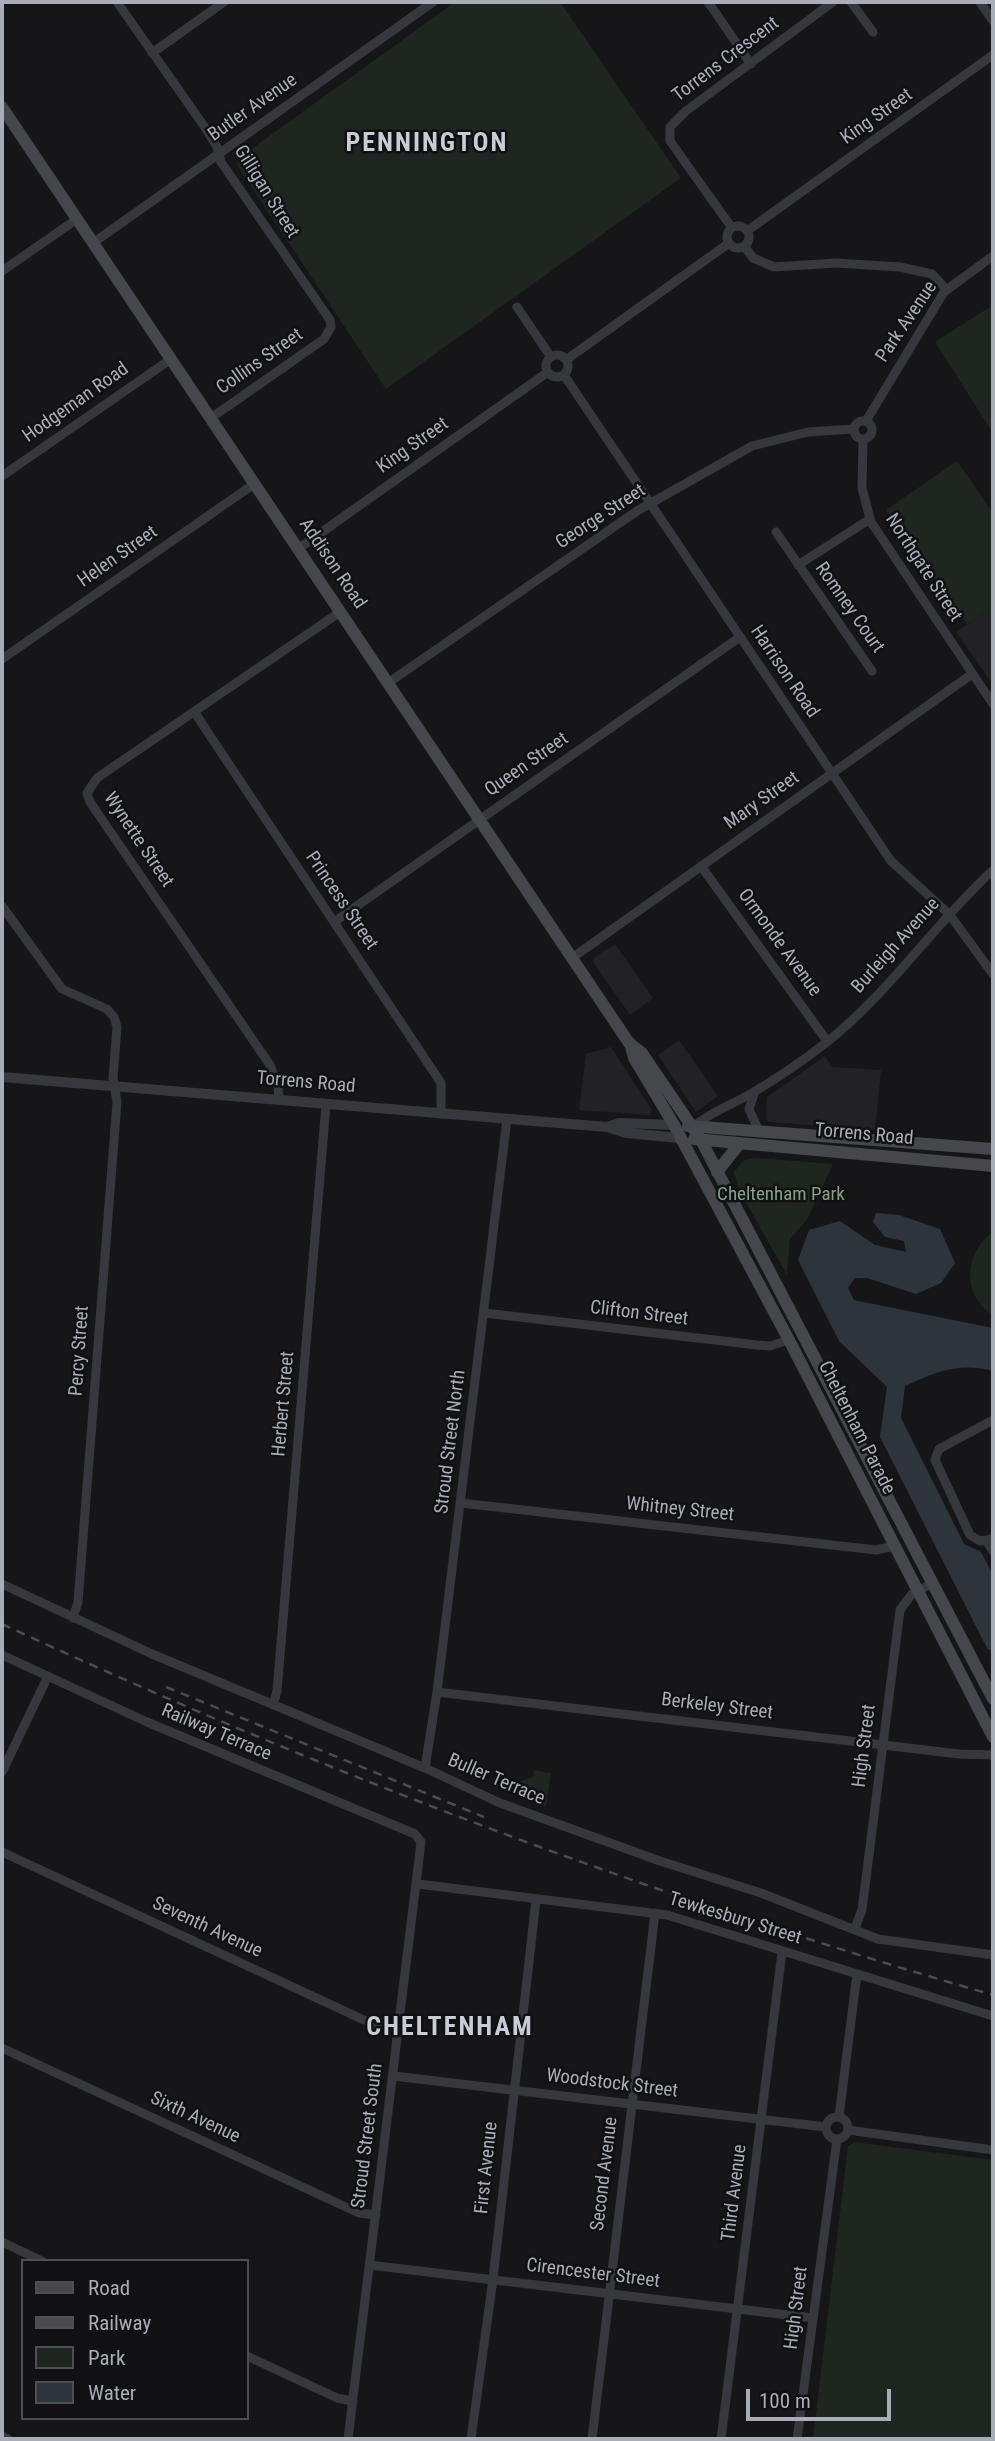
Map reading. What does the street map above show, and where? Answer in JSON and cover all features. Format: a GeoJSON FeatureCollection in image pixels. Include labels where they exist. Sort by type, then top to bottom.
{"type":"FeatureCollection","features":[{"type":"Feature","properties":{"kind":"main road","name":"Addison Road"},"geometry":{"type":"LineString","coordinates":[[2,108],[629,1043],[634,1058],[680,1138]]}},
{"type":"Feature","properties":{"kind":"main road","name":"Addison Road"},"geometry":{"type":"LineString","coordinates":[[629,1043],[642,1053],[701,1140]]}},
{"type":"Feature","properties":{"kind":"main road","name":"Torrens Road"},"geometry":{"type":"LineString","coordinates":[[674,1125],[993,1149]]}},
{"type":"Feature","properties":{"kind":"main road","name":"Torrens Road"},"geometry":{"type":"LineString","coordinates":[[680,1138],[993,1166]]}},
{"type":"Feature","properties":{"kind":"main road","name":"Cheltenham Parade"},"geometry":{"type":"LineString","coordinates":[[680,1138],[789,1340],[993,1737]]}},
{"type":"Feature","properties":{"kind":"main road","name":"Cheltenham Parade"},"geometry":{"type":"LineString","coordinates":[[701,1140],[993,1699]]}},
{"type":"Feature","properties":{"kind":"main road"},"geometry":{"type":"LineString","coordinates":[[717,1172],[740,1143]]}},
{"type":"Feature","properties":{"kind":"main road"},"geometry":{"type":"LineString","coordinates":[[957,1146],[965,1155],[961,1163]]}},
{"type":"Feature","properties":{"kind":"street","name":"Gilligan Street"},"geometry":{"type":"LineString","coordinates":[[117,2],[220,153],[221,162],[330,320],[328,334]]}},
{"type":"Feature","properties":{"kind":"street"},"geometry":{"type":"LineString","coordinates":[[152,53],[224,2]]}},
{"type":"Feature","properties":{"kind":"street"},"geometry":{"type":"LineString","coordinates":[[412,2],[419,12]]}},
{"type":"Feature","properties":{"kind":"street","name":"Butler Avenue"},"geometry":{"type":"LineString","coordinates":[[93,243],[433,2]]}},
{"type":"Feature","properties":{"kind":"street"},"geometry":{"type":"LineString","coordinates":[[708,2],[751,64]]}},
{"type":"Feature","properties":{"kind":"street","name":"Torrens Crescent"},"geometry":{"type":"LineString","coordinates":[[732,228],[669,134],[670,127],[686,111],[833,2]]}},
{"type":"Feature","properties":{"kind":"street"},"geometry":{"type":"LineString","coordinates":[[851,2],[873,32]]}},
{"type":"Feature","properties":{"kind":"street"},"geometry":{"type":"LineString","coordinates":[[979,2],[993,21]]}},
{"type":"Feature","properties":{"kind":"street","name":"King Street"},"geometry":{"type":"LineString","coordinates":[[747,231],[993,55]]}},
{"type":"Feature","properties":{"kind":"street"},"geometry":{"type":"LineString","coordinates":[[2,271],[77,219]]}},
{"type":"Feature","properties":{"kind":"street"},"geometry":{"type":"LineString","coordinates":[[741,226],[747,231],[749,239],[744,246],[737,248],[729,243],[728,233],[732,228],[741,226]]}},
{"type":"Feature","properties":{"kind":"street"},"geometry":{"type":"LineString","coordinates":[[566,360],[729,243]]}},
{"type":"Feature","properties":{"kind":"street"},"geometry":{"type":"LineString","coordinates":[[744,246],[753,258],[774,267],[837,263],[900,267],[932,274],[947,290]]}},
{"type":"Feature","properties":{"kind":"street","name":"Park Avenue"},"geometry":{"type":"LineString","coordinates":[[866,421],[947,290],[993,256]]}},
{"type":"Feature","properties":{"kind":"street"},"geometry":{"type":"LineString","coordinates":[[517,307],[551,357]]}},
{"type":"Feature","properties":{"kind":"street","name":"Collins Street"},"geometry":{"type":"LineString","coordinates":[[211,418],[328,334]]}},
{"type":"Feature","properties":{"kind":"street"},"geometry":{"type":"LineString","coordinates":[[560,356],[566,360],[568,368],[564,375],[556,377],[548,372],[547,362],[551,357],[560,356]]}},
{"type":"Feature","properties":{"kind":"street","name":"Hodgeman Road"},"geometry":{"type":"LineString","coordinates":[[2,476],[171,359]]}},
{"type":"Feature","properties":{"kind":"street","name":"King Street"},"geometry":{"type":"LineString","coordinates":[[298,549],[548,372]]}},
{"type":"Feature","properties":{"kind":"street","name":"Harrison Road"},"geometry":{"type":"LineString","coordinates":[[564,375],[891,861],[949,914],[993,974]]}},
{"type":"Feature","properties":{"kind":"street"},"geometry":{"type":"LineString","coordinates":[[866,421],[871,425],[872,432],[863,439],[857,436],[854,429],[859,422],[866,421]]}},
{"type":"Feature","properties":{"kind":"street","name":"George Street"},"geometry":{"type":"LineString","coordinates":[[388,683],[650,503],[752,446],[808,432],[854,429]]}},
{"type":"Feature","properties":{"kind":"street","name":"Northgate Street"},"geometry":{"type":"LineString","coordinates":[[863,439],[862,488],[870,519],[993,704]]}},
{"type":"Feature","properties":{"kind":"street","name":"Helen Street"},"geometry":{"type":"LineString","coordinates":[[2,659],[254,484]]}},
{"type":"Feature","properties":{"kind":"street","name":"Romney Court"},"geometry":{"type":"LineString","coordinates":[[798,565],[870,519]]}},
{"type":"Feature","properties":{"kind":"street","name":"Romney Court"},"geometry":{"type":"LineString","coordinates":[[776,532],[872,671]]}},
{"type":"Feature","properties":{"kind":"street","name":"Wynette Street"},"geometry":{"type":"LineString","coordinates":[[279,1100],[278,1086],[270,1065],[90,802],[87,793],[97,778],[340,612]]}},
{"type":"Feature","properties":{"kind":"street","name":"Queen Street"},"geometry":{"type":"LineString","coordinates":[[334,922],[740,637]]}},
{"type":"Feature","properties":{"kind":"street","name":"Mary Street"},"geometry":{"type":"LineString","coordinates":[[572,958],[972,674]]}},
{"type":"Feature","properties":{"kind":"street","name":"Princess Street"},"geometry":{"type":"LineString","coordinates":[[195,713],[442,1083],[441,1114]]}},
{"type":"Feature","properties":{"kind":"street","name":"Ormonde Avenue"},"geometry":{"type":"LineString","coordinates":[[701,866],[827,1041]]}},
{"type":"Feature","properties":{"kind":"street","name":"Burleigh Avenue"},"geometry":{"type":"LineString","coordinates":[[692,1127],[705,1116],[755,1091],[827,1041],[893,981],[949,914],[993,870]]}},
{"type":"Feature","properties":{"kind":"street","name":"Percy Street"},"geometry":{"type":"LineString","coordinates":[[2,906],[62,989],[107,1009],[114,1017],[117,1027],[114,1085],[117,1102],[79,1588],[73,1618]]}},
{"type":"Feature","properties":{"kind":"street","name":"Torrens Road"},"geometry":{"type":"LineString","coordinates":[[2,1077],[607,1127],[626,1133],[680,1138]]}},
{"type":"Feature","properties":{"kind":"street"},"geometry":{"type":"LineString","coordinates":[[755,1091],[749,1109],[760,1133]]}},
{"type":"Feature","properties":{"kind":"street","name":"Herbert Street"},"geometry":{"type":"LineString","coordinates":[[273,1705],[277,1691],[326,1105]]}},
{"type":"Feature","properties":{"kind":"street","name":"Stroud Street North"},"geometry":{"type":"LineString","coordinates":[[425,1768],[461,1503],[507,1119]]}},
{"type":"Feature","properties":{"kind":"street","name":"Torrens Road"},"geometry":{"type":"LineString","coordinates":[[607,1127],[620,1123],[674,1125]]}},
{"type":"Feature","properties":{"kind":"street","name":"Clifton Street"},"geometry":{"type":"LineString","coordinates":[[485,1312],[757,1345],[770,1346],[789,1340]]}},
{"type":"Feature","properties":{"kind":"street"},"geometry":{"type":"LineString","coordinates":[[993,1420],[939,1449],[934,1460],[970,1535],[990,1541],[993,1551]]}},
{"type":"Feature","properties":{"kind":"street","name":"Whitney Street"},"geometry":{"type":"LineString","coordinates":[[461,1503],[876,1550],[895,1546]]}},
{"type":"Feature","properties":{"kind":"street","name":"High Street"},"geometry":{"type":"LineString","coordinates":[[855,1928],[862,1909],[900,1610],[918,1591],[933,1583]]}},
{"type":"Feature","properties":{"kind":"street","name":"Buller Terrace"},"geometry":{"type":"LineString","coordinates":[[2,1584],[73,1618],[425,1768],[500,1803],[855,1928],[878,1939],[993,1955]]}},
{"type":"Feature","properties":{"kind":"street","name":"Railway Terrace"},"geometry":{"type":"LineString","coordinates":[[2,1655],[163,1729],[418,1837]]}},
{"type":"Feature","properties":{"kind":"street"},"geometry":{"type":"LineString","coordinates":[[2,1772],[48,1676]]}},
{"type":"Feature","properties":{"kind":"street","name":"Berkeley Street"},"geometry":{"type":"LineString","coordinates":[[437,1692],[883,1745],[993,1755]]}},
{"type":"Feature","properties":{"kind":"street","name":"Stroud Street South"},"geometry":{"type":"LineString","coordinates":[[348,2439],[418,1884],[421,1849],[418,1837]]}},
{"type":"Feature","properties":{"kind":"street","name":"Seventh Avenue"},"geometry":{"type":"LineString","coordinates":[[2,1852],[379,2027],[399,2029]]}},
{"type":"Feature","properties":{"kind":"street","name":"Tewkesbury Street"},"geometry":{"type":"LineString","coordinates":[[418,1884],[655,1913],[993,2016]]}},
{"type":"Feature","properties":{"kind":"street","name":"First Avenue"},"geometry":{"type":"LineString","coordinates":[[471,2439],[493,2279],[536,1900]]}},
{"type":"Feature","properties":{"kind":"street","name":"Second Avenue"},"geometry":{"type":"LineString","coordinates":[[592,2439],[655,1913]]}},
{"type":"Feature","properties":{"kind":"street","name":"Third Avenue"},"geometry":{"type":"LineString","coordinates":[[721,2439],[782,1952]]}},
{"type":"Feature","properties":{"kind":"street"},"geometry":{"type":"LineString","coordinates":[[839,2117],[857,1974]]}},
{"type":"Feature","properties":{"kind":"street","name":"Sixth Avenue"},"geometry":{"type":"LineString","coordinates":[[2,2048],[359,2213],[376,2215]]}},
{"type":"Feature","properties":{"kind":"street","name":"Woodstock Street"},"geometry":{"type":"LineString","coordinates":[[393,2076],[826,2127]]}},
{"type":"Feature","properties":{"kind":"street"},"geometry":{"type":"LineString","coordinates":[[839,2117],[846,2121],[848,2130],[844,2137],[837,2139],[829,2135],[826,2127],[831,2119],[839,2117]]}},
{"type":"Feature","properties":{"kind":"street"},"geometry":{"type":"LineString","coordinates":[[848,2130],[993,2150]]}},
{"type":"Feature","properties":{"kind":"street","name":"High Street"},"geometry":{"type":"LineString","coordinates":[[797,2439],[837,2139]]}},
{"type":"Feature","properties":{"kind":"street"},"geometry":{"type":"LineString","coordinates":[[2,2242],[38,2259]]}},
{"type":"Feature","properties":{"kind":"street","name":"Cirencester Street"},"geometry":{"type":"LineString","coordinates":[[369,2265],[813,2318]]}},
{"type":"Feature","properties":{"kind":"street"},"geometry":{"type":"LineString","coordinates":[[248,2356],[337,2398],[353,2401]]}},
{"type":"Feature","properties":{"kind":"street"},"geometry":{"type":"LineString","coordinates":[[2,2436],[8,2439]]}},
{"type":"Feature","properties":{"kind":"shaded area"},"geometry":{"type":"Polygon","coordinates":[[[993,606],[993,685],[956,632],[993,606]]]}},
{"type":"Feature","properties":{"kind":"shaded area"},"geometry":{"type":"Polygon","coordinates":[[[615,944],[653,998],[630,1015],[593,962],[595,957],[615,944]]]}},
{"type":"Feature","properties":{"kind":"shaded area"},"geometry":{"type":"Polygon","coordinates":[[[679,1040],[718,1096],[696,1112],[658,1055],[679,1040]]]}},
{"type":"Feature","properties":{"kind":"shaded area"},"geometry":{"type":"Polygon","coordinates":[[[611,1047],[652,1110],[650,1115],[579,1110],[586,1054],[611,1047]]]}},
{"type":"Feature","properties":{"kind":"shaded area"},"geometry":{"type":"Polygon","coordinates":[[[825,1056],[832,1067],[881,1070],[875,1130],[769,1122],[766,1118],[767,1097],[825,1056]]]}},
{"type":"Feature","properties":{"kind":"green space"},"geometry":{"type":"Polygon","coordinates":[[[455,2],[560,2],[681,178],[386,389],[237,165],[239,158],[455,2]]]}},
{"type":"Feature","properties":{"kind":"green space"},"geometry":{"type":"Polygon","coordinates":[[[993,305],[993,433],[935,342],[993,305]]]}},
{"type":"Feature","properties":{"kind":"green space"},"geometry":{"type":"Polygon","coordinates":[[[957,461],[993,513],[993,606],[967,624],[886,510],[957,461]]]}},
{"type":"Feature","properties":{"kind":"green space","name":"Cheltenham Park"},"geometry":{"type":"Polygon","coordinates":[[[756,1158],[833,1164],[808,1218],[790,1239],[787,1275],[739,1190],[734,1172],[744,1160],[756,1158]]]}},
{"type":"Feature","properties":{"kind":"green space"},"geometry":{"type":"Polygon","coordinates":[[[993,1232],[993,1315],[975,1297],[970,1274],[976,1251],[993,1232]]]}},
{"type":"Feature","properties":{"kind":"green space"},"geometry":{"type":"Polygon","coordinates":[[[534,1770],[551,1773],[546,1807],[500,1788],[499,1777],[518,1782],[533,1777],[534,1770]]]}},
{"type":"Feature","properties":{"kind":"green space"},"geometry":{"type":"Polygon","coordinates":[[[854,2142],[993,2160],[993,2439],[813,2439],[848,2146],[854,2142]]]}},
{"type":"Feature","properties":{"kind":"water"},"geometry":{"type":"Polygon","coordinates":[[[876,1213],[899,1215],[940,1229],[955,1263],[941,1283],[916,1294],[867,1278],[855,1278],[848,1288],[854,1300],[993,1328],[993,1371],[958,1368],[927,1376],[905,1386],[901,1418],[964,1544],[981,1552],[993,1575],[993,1649],[988,1650],[880,1437],[887,1387],[839,1341],[798,1260],[809,1230],[840,1221],[875,1245],[906,1252],[904,1241],[885,1237],[873,1222],[876,1213]]]}},
{"type":"Feature","properties":{"kind":"railway"},"geometry":{"type":"LineString","coordinates":[[2,1624],[244,1731],[490,1829],[740,1917],[993,1995]]}},
{"type":"Feature","properties":{"kind":"railway"},"geometry":{"type":"LineString","coordinates":[[166,1687],[484,1817]]}},
{"type":"Feature","properties":{"kind":"district","name":"PENNINGTON"},"geometry":{"type":"Point","coordinates":[427,144]}},
{"type":"Feature","properties":{"kind":"district","name":"CHELTENHAM"},"geometry":{"type":"Point","coordinates":[450,2028]}}]}
